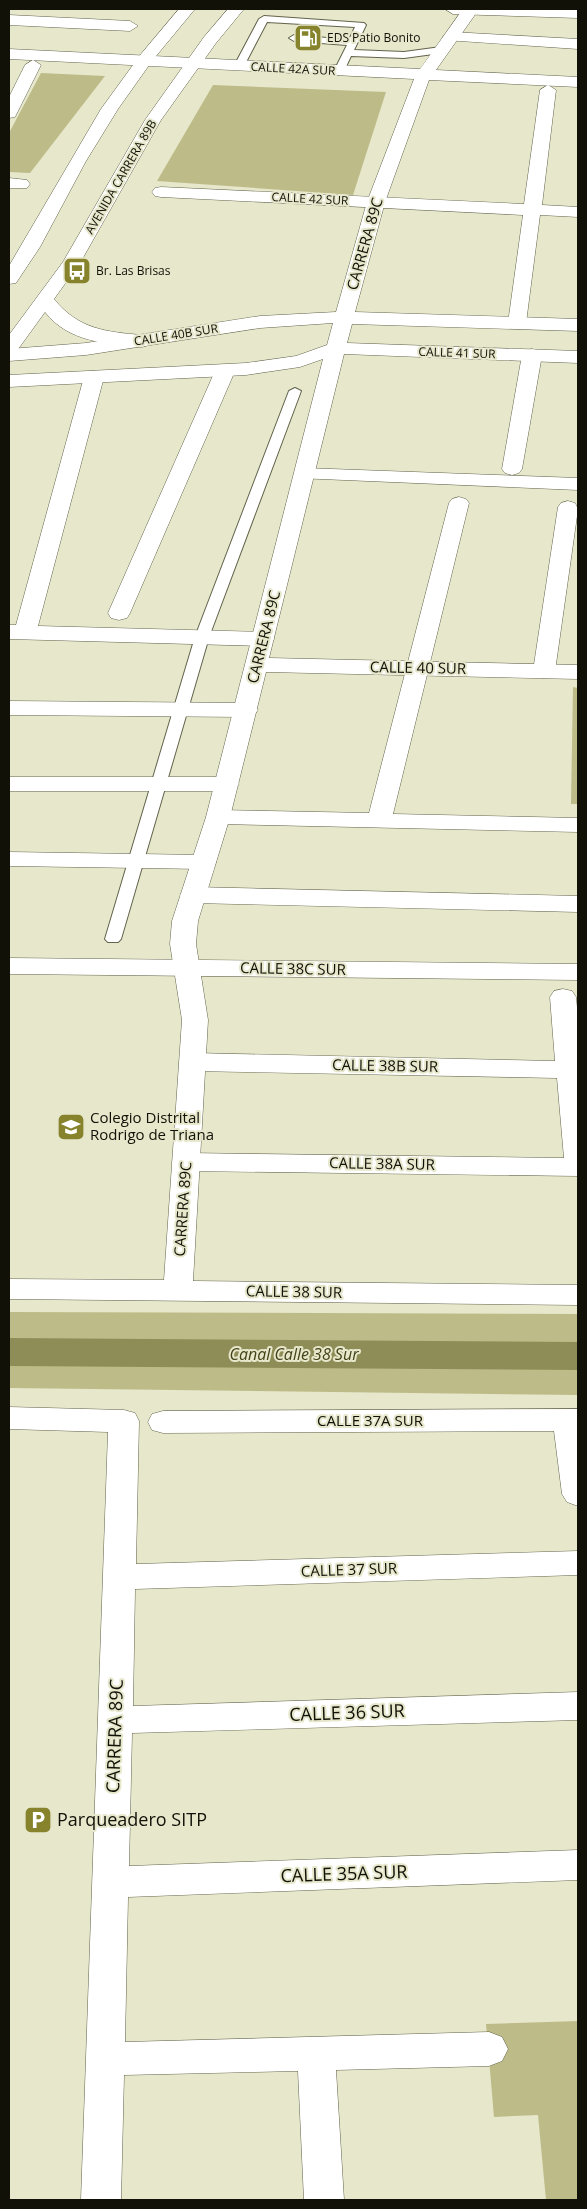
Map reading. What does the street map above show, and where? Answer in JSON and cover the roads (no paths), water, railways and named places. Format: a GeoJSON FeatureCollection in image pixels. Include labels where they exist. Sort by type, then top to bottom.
{"type":"FeatureCollection","features":[{"type":"Feature","properties":{"kind":"street"},"geometry":{"type":"LineString","coordinates":[[9,279],[30,249],[86,145],[141,66],[187,9]]}},
{"type":"Feature","properties":{"kind":"street","name":"AVENIDA CARRERA 89B"},"geometry":{"type":"LineString","coordinates":[[9,348],[71,263],[148,128],[190,68],[236,9]]}},
{"type":"Feature","properties":{"kind":"street"},"geometry":{"type":"LineString","coordinates":[[453,9],[578,13]]}},
{"type":"Feature","properties":{"kind":"street","name":"CARRERA 89C"},"geometry":{"type":"LineString","coordinates":[[178,1290],[195,1020],[183,932],[227,784],[336,348],[376,202],[421,80],[471,9]]}},
{"type":"Feature","properties":{"kind":"street"},"geometry":{"type":"LineString","coordinates":[[9,20],[130,26]]}},
{"type":"Feature","properties":{"kind":"street"},"geometry":{"type":"LineString","coordinates":[[451,37],[578,44]]}},
{"type":"Feature","properties":{"kind":"street","name":"CALLE 42A SUR"},"geometry":{"type":"LineString","coordinates":[[9,54],[141,66]]}},
{"type":"Feature","properties":{"kind":"street","name":"CALLE 42A SUR"},"geometry":{"type":"LineString","coordinates":[[9,64],[190,68],[421,80],[578,91]]}},
{"type":"Feature","properties":{"kind":"street"},"geometry":{"type":"LineString","coordinates":[[9,113],[33,65]]}},
{"type":"Feature","properties":{"kind":"street","name":"CALLE 42A SUR"},"geometry":{"type":"LineString","coordinates":[[190,68],[239,66],[339,71],[421,80],[578,82]]}},
{"type":"Feature","properties":{"kind":"street"},"geometry":{"type":"LineString","coordinates":[[517,323],[548,90]]}},
{"type":"Feature","properties":{"kind":"street","name":"CALLE 42 SUR"},"geometry":{"type":"LineString","coordinates":[[161,192],[578,212]]}},
{"type":"Feature","properties":{"kind":"street"},"geometry":{"type":"LineString","coordinates":[[45,300],[57,317],[81,330],[98,336],[142,341]]}},
{"type":"Feature","properties":{"kind":"street"},"geometry":{"type":"LineString","coordinates":[[344,317],[578,325]]}},
{"type":"Feature","properties":{"kind":"street","name":"CALLE 40B SUR"},"geometry":{"type":"LineString","coordinates":[[9,355],[86,349],[260,322],[344,317]]}},
{"type":"Feature","properties":{"kind":"street"},"geometry":{"type":"LineString","coordinates":[[9,380],[224,371],[300,361],[336,348]]}},
{"type":"Feature","properties":{"kind":"street","name":"CALLE 41 SUR"},"geometry":{"type":"LineString","coordinates":[[336,348],[578,357]]}},
{"type":"Feature","properties":{"kind":"street"},"geometry":{"type":"LineString","coordinates":[[512,469],[532,355]]}},
{"type":"Feature","properties":{"kind":"street"},"geometry":{"type":"LineString","coordinates":[[119,613],[224,371]]}},
{"type":"Feature","properties":{"kind":"street"},"geometry":{"type":"LineString","coordinates":[[94,376],[17,632],[263,639]]}},
{"type":"Feature","properties":{"kind":"street"},"geometry":{"type":"LineString","coordinates":[[304,474],[578,484]]}},
{"type":"Feature","properties":{"kind":"street"},"geometry":{"type":"LineString","coordinates":[[379,821],[459,503]]}},
{"type":"Feature","properties":{"kind":"street"},"geometry":{"type":"LineString","coordinates":[[544,671],[568,507]]}},
{"type":"Feature","properties":{"kind":"street","name":"CALLE 40 SUR"},"geometry":{"type":"LineString","coordinates":[[257,665],[578,672]]}},
{"type":"Feature","properties":{"kind":"street"},"geometry":{"type":"LineString","coordinates":[[9,708],[246,710]]}},
{"type":"Feature","properties":{"kind":"street"},"geometry":{"type":"LineString","coordinates":[[9,784],[227,784]]}},
{"type":"Feature","properties":{"kind":"street"},"geometry":{"type":"LineString","coordinates":[[218,818],[578,826]]}},
{"type":"Feature","properties":{"kind":"street"},"geometry":{"type":"LineString","coordinates":[[9,859],[204,862]]}},
{"type":"Feature","properties":{"kind":"street"},"geometry":{"type":"LineString","coordinates":[[193,895],[578,904]]}},
{"type":"Feature","properties":{"kind":"street","name":"CALLE 38C SUR"},"geometry":{"type":"LineString","coordinates":[[9,966],[578,972]]}},
{"type":"Feature","properties":{"kind":"street"},"geometry":{"type":"LineString","coordinates":[[563,997],[574,1070],[578,1157]]}},
{"type":"Feature","properties":{"kind":"street","name":"CALLE 38B SUR"},"geometry":{"type":"LineString","coordinates":[[193,1062],[574,1070]]}},
{"type":"Feature","properties":{"kind":"street","name":"CALLE 38A SUR"},"geometry":{"type":"LineString","coordinates":[[186,1162],[578,1166]]}},
{"type":"Feature","properties":{"kind":"street","name":"CALLE 38 SUR"},"geometry":{"type":"LineString","coordinates":[[9,1289],[578,1295]]}},
{"type":"Feature","properties":{"kind":"street","name":"CARRERA 89C"},"geometry":{"type":"LineString","coordinates":[[9,1418],[124,1422],[101,2200]]}},
{"type":"Feature","properties":{"kind":"street"},"geometry":{"type":"LineString","coordinates":[[573,1420],[578,1494]]}},
{"type":"Feature","properties":{"kind":"street","name":"CALLE 37A SUR"},"geometry":{"type":"LineString","coordinates":[[163,1422],[573,1420]]}},
{"type":"Feature","properties":{"kind":"street","name":"CALLE 37 SUR"},"geometry":{"type":"LineString","coordinates":[[119,1577],[578,1563]]}},
{"type":"Feature","properties":{"kind":"street","name":"CALLE 36 SUR"},"geometry":{"type":"LineString","coordinates":[[115,1720],[578,1706]]}},
{"type":"Feature","properties":{"kind":"street","name":"CALLE 35A SUR"},"geometry":{"type":"LineString","coordinates":[[111,1882],[578,1865]]}},
{"type":"Feature","properties":{"kind":"street"},"geometry":{"type":"LineString","coordinates":[[105,2059],[489,2049]]}},
{"type":"Feature","properties":{"kind":"street"},"geometry":{"type":"LineString","coordinates":[[316,2053],[324,2200]]}},
{"type":"Feature","properties":{"kind":"lane"},"geometry":{"type":"LineString","coordinates":[[239,66],[264,18],[361,25],[339,71]]}},
{"type":"Feature","properties":{"kind":"lane"},"geometry":{"type":"LineString","coordinates":[[256,34],[267,35]]}},
{"type":"Feature","properties":{"kind":"lane"},"geometry":{"type":"LineString","coordinates":[[294,38],[353,42]]}},
{"type":"Feature","properties":{"kind":"lane"},"geometry":{"type":"LineString","coordinates":[[348,53],[404,55],[441,50]]}},
{"type":"Feature","properties":{"kind":"lane"},"geometry":{"type":"LineString","coordinates":[[113,939],[202,637],[295,391]]}},
{"type":"Feature","properties":{"kind":"waterway","name":"Canal Calle 38 Sur"},"geometry":{"type":"LineString","coordinates":[[9,1352],[578,1356]]}},
{"type":"Feature","properties":{"kind":"place","name":"EDS Patio Bonito"},"geometry":{"type":"Point","coordinates":[308,38]}},
{"type":"Feature","properties":{"kind":"place","name":"Br. Las Brisas"},"geometry":{"type":"Point","coordinates":[77,271]}},
{"type":"Feature","properties":{"kind":"place","name":"Colegio Distrital Rodrigo de Triana"},"geometry":{"type":"Point","coordinates":[71,1127]}},
{"type":"Feature","properties":{"kind":"place","name":"Parqueadero SITP"},"geometry":{"type":"Point","coordinates":[38,1820]}}]}
